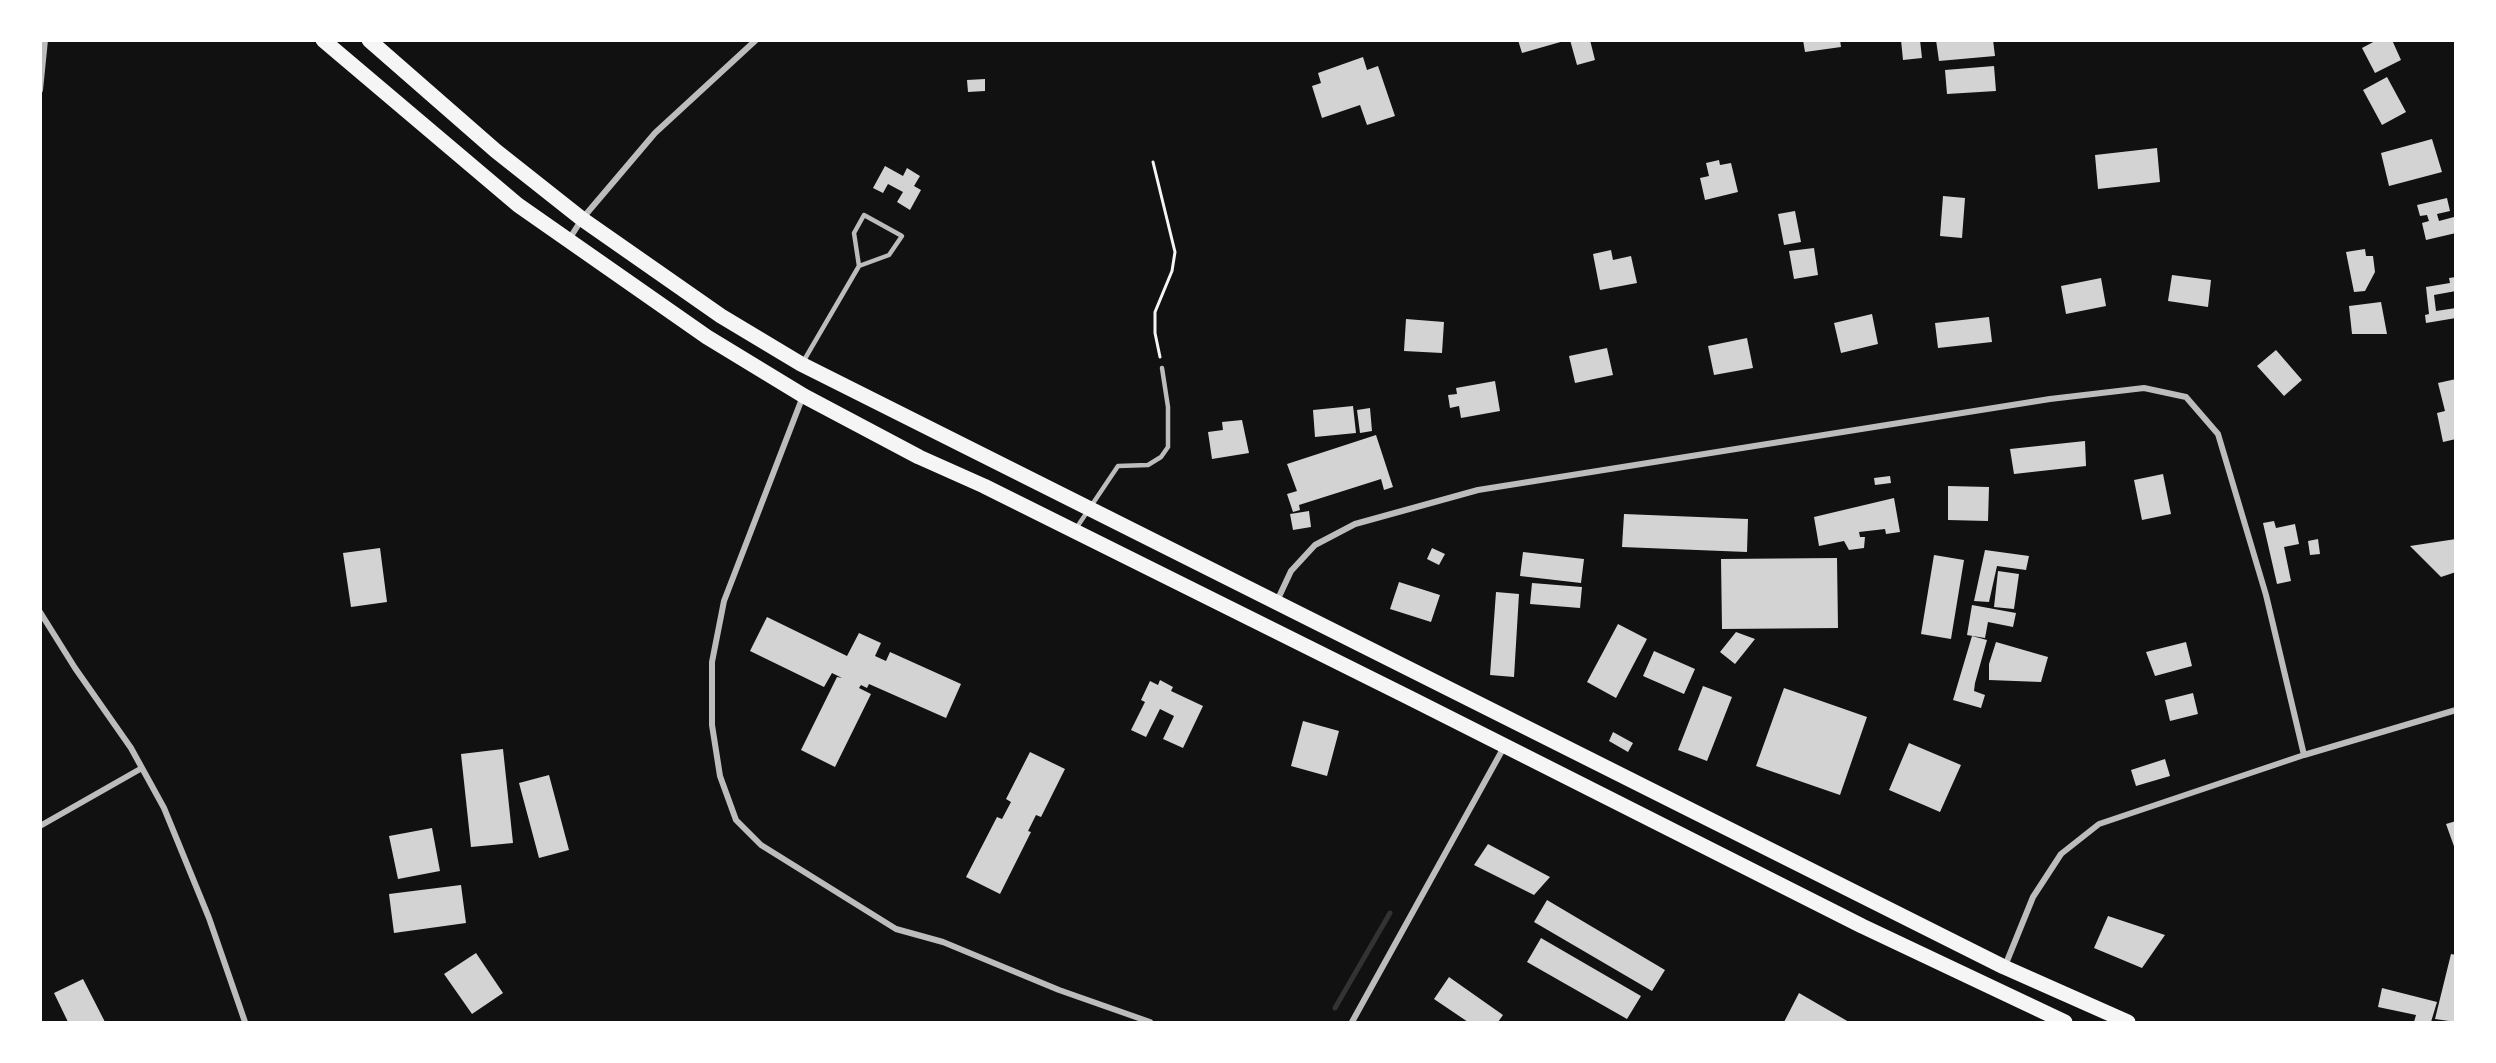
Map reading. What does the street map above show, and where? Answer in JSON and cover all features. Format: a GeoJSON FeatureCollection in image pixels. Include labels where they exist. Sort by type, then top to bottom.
{"type":"FeatureCollection","features":[{"type":"Feature","properties":{"kind":"highway"},"geometry":{"type":"LineString","coordinates":[[323,40],[518,205],[707,337],[804,396],[919,457],[1074,531],[1862,926],[2065,1023]]}},
{"type":"Feature","properties":{"kind":"highway"},"geometry":{"type":"LineString","coordinates":[[369,40],[496,151],[582,219],[721,316],[801,364],[2004,967],[2128,1023]]}},
{"type":"Feature","properties":{"kind":"street"},"geometry":{"type":"LineString","coordinates":[[40,90],[45,40]]}},
{"type":"Feature","properties":{"kind":"street"},"geometry":{"type":"LineString","coordinates":[[568,241],[582,219],[655,133],[756,40]]}},
{"type":"Feature","properties":{"kind":"street"},"geometry":{"type":"LineString","coordinates":[[1276,601],[1291,571],[1315,545],[1355,524],[1478,489],[2050,399],[2144,388],[2186,397],[2218,434],[2266,595],[2304,755]]}},
{"type":"Feature","properties":{"kind":"street"},"geometry":{"type":"LineString","coordinates":[[804,396],[724,601],[712,662],[712,725],[720,776],[736,820],[761,845],[896,929],[943,942],[1150,1023]]}},
{"type":"Feature","properties":{"kind":"street"},"geometry":{"type":"LineString","coordinates":[[40,612],[142,768],[164,808],[205,907],[245,1023]]}},
{"type":"Feature","properties":{"kind":"street"},"geometry":{"type":"LineString","coordinates":[[2004,967],[2033,897],[2061,854],[2099,824],[2304,755],[2456,710]]}},
{"type":"Feature","properties":{"kind":"street"},"geometry":{"type":"LineString","coordinates":[[1352,1023],[1504,746]]}},
{"type":"Feature","properties":{"kind":"street"},"geometry":{"type":"LineString","coordinates":[[40,826],[142,768]]}},
{"type":"Feature","properties":{"kind":"lane"},"geometry":{"type":"LineString","coordinates":[[801,364],[859,266],[889,255],[902,237],[864,215],[854,233],[855,252],[859,266]]}},
{"type":"Feature","properties":{"kind":"lane"},"geometry":{"type":"LineString","coordinates":[[1074,531],[1118,466],[1148,465],[1161,457],[1168,447],[1168,407],[1162,368]]}},
{"type":"Feature","properties":{"kind":"path"},"geometry":{"type":"LineString","coordinates":[[1153,162],[1176,252],[1172,272],[1155,312],[1155,333],[1162,368]]}},
{"type":"Feature","properties":{"kind":"building"},"geometry":{"type":"Polygon","coordinates":[[[1518,40],[1564,40],[1564,41],[1522,53],[1518,40]]]}},
{"type":"Feature","properties":{"kind":"building"},"geometry":{"type":"Polygon","coordinates":[[[1570,40],[1590,40],[1595,60],[1577,65],[1570,40]]]}},
{"type":"Feature","properties":{"kind":"building"},"geometry":{"type":"Polygon","coordinates":[[[1803,40],[1840,40],[1841,47],[1805,52],[1803,40]]]}},
{"type":"Feature","properties":{"kind":"building"},"geometry":{"type":"Polygon","coordinates":[[[1901,40],[1920,40],[1922,58],[1903,60],[1901,40]]]}},
{"type":"Feature","properties":{"kind":"building"},"geometry":{"type":"Polygon","coordinates":[[[1936,40],[1993,40],[1995,56],[1939,61],[1936,40]]]}},
{"type":"Feature","properties":{"kind":"building"},"geometry":{"type":"Polygon","coordinates":[[[2377,40],[2392,40],[2401,60],[2375,73],[2362,48],[2377,40]]]}},
{"type":"Feature","properties":{"kind":"building"},"geometry":{"type":"Polygon","coordinates":[[[1363,57],[1367,70],[1378,66],[1395,116],[1367,125],[1360,105],[1322,118],[1312,86],[1321,83],[1318,73],[1363,57]]]}},
{"type":"Feature","properties":{"kind":"building"},"geometry":{"type":"Polygon","coordinates":[[[1994,66],[1996,91],[1947,94],[1945,70],[1994,66]]]}},
{"type":"Feature","properties":{"kind":"building"},"geometry":{"type":"Polygon","coordinates":[[[2387,77],[2406,112],[2382,125],[2363,90],[2387,77]]]}},
{"type":"Feature","properties":{"kind":"building"},"geometry":{"type":"Polygon","coordinates":[[[985,79],[985,91],[968,92],[967,80],[985,79]]]}},
{"type":"Feature","properties":{"kind":"building"},"geometry":{"type":"Polygon","coordinates":[[[2432,139],[2442,172],[2389,186],[2381,153],[2432,139]]]}},
{"type":"Feature","properties":{"kind":"building"},"geometry":{"type":"Polygon","coordinates":[[[2157,148],[2160,182],[2098,189],[2095,155],[2157,148]]]}},
{"type":"Feature","properties":{"kind":"building"},"geometry":{"type":"Polygon","coordinates":[[[1719,160],[1720,165],[1731,163],[1738,192],[1705,200],[1700,178],[1709,176],[1706,163],[1719,160]]]}},
{"type":"Feature","properties":{"kind":"building"},"geometry":{"type":"Polygon","coordinates":[[[885,166],[903,176],[907,168],[920,176],[914,186],[921,190],[910,210],[897,202],[903,192],[888,184],[883,193],[873,188],[885,166]]]}},
{"type":"Feature","properties":{"kind":"building"},"geometry":{"type":"Polygon","coordinates":[[[1943,196],[1965,198],[1962,238],[1940,236],[1943,196]]]}},
{"type":"Feature","properties":{"kind":"building"},"geometry":{"type":"Polygon","coordinates":[[[2447,198],[2450,211],[2437,214],[2439,221],[2454,217],[2456,233],[2426,240],[2422,223],[2429,221],[2427,215],[2420,216],[2417,205],[2447,198]]]}},
{"type":"Feature","properties":{"kind":"building"},"geometry":{"type":"Polygon","coordinates":[[[1795,211],[1801,242],[1784,245],[1778,214],[1795,211]]]}},
{"type":"Feature","properties":{"kind":"building"},"geometry":{"type":"Polygon","coordinates":[[[1814,248],[1818,275],[1794,279],[1789,251],[1814,248]]]}},
{"type":"Feature","properties":{"kind":"building"},"geometry":{"type":"Polygon","coordinates":[[[2365,249],[2366,256],[2373,256],[2375,272],[2365,291],[2354,292],[2346,252],[2365,249]]]}},
{"type":"Feature","properties":{"kind":"building"},"geometry":{"type":"Polygon","coordinates":[[[1611,250],[1613,260],[1631,256],[1637,283],[1600,290],[1593,254],[1611,250]]]}},
{"type":"Feature","properties":{"kind":"building"},"geometry":{"type":"Polygon","coordinates":[[[2172,275],[2211,280],[2208,307],[2168,301],[2172,275]]]}},
{"type":"Feature","properties":{"kind":"building"},"geometry":{"type":"Polygon","coordinates":[[[2456,277],[2456,291],[2434,295],[2436,311],[2456,308],[2456,318],[2426,323],[2425,315],[2429,314],[2426,287],[2450,283],[2449,278],[2456,277]]]}},
{"type":"Feature","properties":{"kind":"building"},"geometry":{"type":"Polygon","coordinates":[[[2101,278],[2106,306],[2066,314],[2061,286],[2101,278]]]}},
{"type":"Feature","properties":{"kind":"building"},"geometry":{"type":"Polygon","coordinates":[[[2381,302],[2387,334],[2352,334],[2349,306],[2381,302]]]}},
{"type":"Feature","properties":{"kind":"building"},"geometry":{"type":"Polygon","coordinates":[[[1872,314],[1878,344],[1841,353],[1834,323],[1872,314]]]}},
{"type":"Feature","properties":{"kind":"building"},"geometry":{"type":"Polygon","coordinates":[[[1989,317],[1992,342],[1938,348],[1935,323],[1989,317]]]}},
{"type":"Feature","properties":{"kind":"building"},"geometry":{"type":"Polygon","coordinates":[[[1406,319],[1444,322],[1442,353],[1404,351],[1406,319]]]}},
{"type":"Feature","properties":{"kind":"building"},"geometry":{"type":"Polygon","coordinates":[[[1747,338],[1753,368],[1714,375],[1708,346],[1747,338]]]}},
{"type":"Feature","properties":{"kind":"building"},"geometry":{"type":"Polygon","coordinates":[[[1607,348],[1613,375],[1575,383],[1569,356],[1607,348]]]}},
{"type":"Feature","properties":{"kind":"building"},"geometry":{"type":"Polygon","coordinates":[[[2276,350],[2302,380],[2284,396],[2257,366],[2276,350]]]}},
{"type":"Feature","properties":{"kind":"building"},"geometry":{"type":"Polygon","coordinates":[[[2456,379],[2456,439],[2443,442],[2437,413],[2445,411],[2438,383],[2456,379]]]}},
{"type":"Feature","properties":{"kind":"building"},"geometry":{"type":"Polygon","coordinates":[[[1495,381],[1500,411],[1461,418],[1459,406],[1450,408],[1448,395],[1457,394],[1456,388],[1495,381]]]}},
{"type":"Feature","properties":{"kind":"building"},"geometry":{"type":"Polygon","coordinates":[[[1353,406],[1356,433],[1315,437],[1313,410],[1353,406]]]}},
{"type":"Feature","properties":{"kind":"building"},"geometry":{"type":"Polygon","coordinates":[[[1370,408],[1372,431],[1360,433],[1357,410],[1370,408]]]}},
{"type":"Feature","properties":{"kind":"building"},"geometry":{"type":"Polygon","coordinates":[[[1242,420],[1249,453],[1212,459],[1208,432],[1223,430],[1222,422],[1242,420]]]}},
{"type":"Feature","properties":{"kind":"building"},"geometry":{"type":"Polygon","coordinates":[[[1376,435],[1393,487],[1384,490],[1381,479],[1299,505],[1300,510],[1293,512],[1287,494],[1297,491],[1287,464],[1376,435]]]}},
{"type":"Feature","properties":{"kind":"building"},"geometry":{"type":"Polygon","coordinates":[[[2085,441],[2086,466],[2014,474],[2010,449],[2085,441]]]}},
{"type":"Feature","properties":{"kind":"building"},"geometry":{"type":"Polygon","coordinates":[[[2163,474],[2171,514],[2142,520],[2134,480],[2163,474]]]}},
{"type":"Feature","properties":{"kind":"building"},"geometry":{"type":"Polygon","coordinates":[[[1890,476],[1891,483],[1875,485],[1874,478],[1890,476]]]}},
{"type":"Feature","properties":{"kind":"building"},"geometry":{"type":"Polygon","coordinates":[[[1948,486],[1989,487],[1988,521],[1948,520],[1948,486]]]}},
{"type":"Feature","properties":{"kind":"building"},"geometry":{"type":"Polygon","coordinates":[[[1894,498],[1900,532],[1886,534],[1885,529],[1859,532],[1860,537],[1865,537],[1864,548],[1849,550],[1844,541],[1819,546],[1814,517],[1894,498]]]}},
{"type":"Feature","properties":{"kind":"building"},"geometry":{"type":"Polygon","coordinates":[[[1309,511],[1311,527],[1293,530],[1290,514],[1309,511]]]}},
{"type":"Feature","properties":{"kind":"building"},"geometry":{"type":"Polygon","coordinates":[[[1624,514],[1748,519],[1747,552],[1622,547],[1624,514]]]}},
{"type":"Feature","properties":{"kind":"building"},"geometry":{"type":"Polygon","coordinates":[[[2274,521],[2276,528],[2295,524],[2299,544],[2284,547],[2291,581],[2277,584],[2263,523],[2274,521]]]}},
{"type":"Feature","properties":{"kind":"building"},"geometry":{"type":"Polygon","coordinates":[[[2318,539],[2320,554],[2310,555],[2308,541],[2318,539]]]}},
{"type":"Feature","properties":{"kind":"building"},"geometry":{"type":"Polygon","coordinates":[[[2456,539],[2456,572],[2441,577],[2410,546],[2456,539]]]}},
{"type":"Feature","properties":{"kind":"building"},"geometry":{"type":"Polygon","coordinates":[[[380,548],[387,602],[351,607],[343,553],[380,548]]]}},
{"type":"Feature","properties":{"kind":"building"},"geometry":{"type":"Polygon","coordinates":[[[1432,548],[1445,554],[1439,565],[1427,559],[1432,548]]]}},
{"type":"Feature","properties":{"kind":"building"},"geometry":{"type":"Polygon","coordinates":[[[1985,550],[2029,556],[2026,570],[1997,566],[1989,602],[1974,601],[1985,550]]]}},
{"type":"Feature","properties":{"kind":"building"},"geometry":{"type":"Polygon","coordinates":[[[1523,552],[1584,559],[1581,583],[1520,576],[1523,552]]]}},
{"type":"Feature","properties":{"kind":"building"},"geometry":{"type":"Polygon","coordinates":[[[1934,555],[1964,560],[1951,639],[1921,634],[1934,555]]]}},
{"type":"Feature","properties":{"kind":"building"},"geometry":{"type":"Polygon","coordinates":[[[1837,558],[1838,628],[1722,629],[1721,559],[1837,558]]]}},
{"type":"Feature","properties":{"kind":"building"},"geometry":{"type":"Polygon","coordinates":[[[1998,571],[2019,574],[2014,609],[1994,607],[1998,571]]]}},
{"type":"Feature","properties":{"kind":"building"},"geometry":{"type":"Polygon","coordinates":[[[1399,582],[1440,595],[1431,622],[1390,609],[1399,582]]]}},
{"type":"Feature","properties":{"kind":"building"},"geometry":{"type":"Polygon","coordinates":[[[1532,583],[1582,587],[1580,608],[1530,604],[1532,583]]]}},
{"type":"Feature","properties":{"kind":"building"},"geometry":{"type":"Polygon","coordinates":[[[1496,592],[1519,594],[1514,677],[1490,675],[1496,592]]]}},
{"type":"Feature","properties":{"kind":"building"},"geometry":{"type":"Polygon","coordinates":[[[1972,605],[2016,613],[2013,627],[1988,622],[1985,638],[1967,635],[1972,605]]]}},
{"type":"Feature","properties":{"kind":"building"},"geometry":{"type":"Polygon","coordinates":[[[767,617],[847,656],[859,633],[881,643],[875,656],[886,661],[890,652],[961,684],[946,718],[869,684],[867,688],[861,685],[859,688],[871,694],[835,767],[801,750],[837,677],[842,678],[832,673],[824,687],[750,651],[767,617]]]}},
{"type":"Feature","properties":{"kind":"building"},"geometry":{"type":"Polygon","coordinates":[[[1618,624],[1647,639],[1616,698],[1587,682],[1618,624]]]}},
{"type":"Feature","properties":{"kind":"building"},"geometry":{"type":"Polygon","coordinates":[[[1736,632],[1755,639],[1735,664],[1720,652],[1736,632]]]}},
{"type":"Feature","properties":{"kind":"building"},"geometry":{"type":"Polygon","coordinates":[[[1972,636],[1987,640],[1974,691],[1985,695],[1981,708],[1953,700],[1972,636]]]}},
{"type":"Feature","properties":{"kind":"building"},"geometry":{"type":"Polygon","coordinates":[[[1996,642],[2048,657],[2041,682],[1989,680],[1989,664],[1996,642]]]}},
{"type":"Feature","properties":{"kind":"building"},"geometry":{"type":"Polygon","coordinates":[[[2186,642],[2192,666],[2155,676],[2146,652],[2186,642]]]}},
{"type":"Feature","properties":{"kind":"building"},"geometry":{"type":"Polygon","coordinates":[[[1654,651],[1695,669],[1684,694],[1643,676],[1654,651]]]}},
{"type":"Feature","properties":{"kind":"building"},"geometry":{"type":"Polygon","coordinates":[[[1160,680],[1173,687],[1171,691],[1203,706],[1183,748],[1163,739],[1174,716],[1160,709],[1146,737],[1131,730],[1145,702],[1141,700],[1150,681],[1158,685],[1160,680]]]}},
{"type":"Feature","properties":{"kind":"building"},"geometry":{"type":"Polygon","coordinates":[[[1703,686],[1732,697],[1707,761],[1678,750],[1703,686]]]}},
{"type":"Feature","properties":{"kind":"building"},"geometry":{"type":"Polygon","coordinates":[[[1784,688],[1867,717],[1840,795],[1756,766],[1784,688]]]}},
{"type":"Feature","properties":{"kind":"building"},"geometry":{"type":"Polygon","coordinates":[[[2193,693],[2198,714],[2170,721],[2165,700],[2193,693]]]}},
{"type":"Feature","properties":{"kind":"building"},"geometry":{"type":"Polygon","coordinates":[[[1303,721],[1339,731],[1327,776],[1291,766],[1303,721]]]}},
{"type":"Feature","properties":{"kind":"building"},"geometry":{"type":"Polygon","coordinates":[[[1613,732],[1633,743],[1628,752],[1609,741],[1613,732]]]}},
{"type":"Feature","properties":{"kind":"building"},"geometry":{"type":"Polygon","coordinates":[[[1909,743],[1961,765],[1940,812],[1889,790],[1909,743]]]}},
{"type":"Feature","properties":{"kind":"building"},"geometry":{"type":"Polygon","coordinates":[[[503,749],[513,843],[471,847],[461,754],[503,749]]]}},
{"type":"Feature","properties":{"kind":"building"},"geometry":{"type":"Polygon","coordinates":[[[1030,752],[1065,769],[1041,817],[1036,815],[1028,831],[1031,832],[1000,894],[966,877],[997,817],[1002,819],[1011,802],[1006,799],[1030,752]]]}},
{"type":"Feature","properties":{"kind":"building"},"geometry":{"type":"Polygon","coordinates":[[[2165,759],[2170,776],[2136,786],[2131,770],[2165,759]]]}},
{"type":"Feature","properties":{"kind":"building"},"geometry":{"type":"Polygon","coordinates":[[[549,775],[569,850],[539,858],[519,783],[549,775]]]}},
{"type":"Feature","properties":{"kind":"building"},"geometry":{"type":"Polygon","coordinates":[[[2456,821],[2456,849],[2455,849],[2446,824],[2456,821]]]}},
{"type":"Feature","properties":{"kind":"building"},"geometry":{"type":"Polygon","coordinates":[[[432,828],[440,871],[398,879],[389,836],[432,828]]]}},
{"type":"Feature","properties":{"kind":"building"},"geometry":{"type":"Polygon","coordinates":[[[1488,844],[1550,877],[1534,895],[1474,865],[1488,844]]]}},
{"type":"Feature","properties":{"kind":"building"},"geometry":{"type":"Polygon","coordinates":[[[461,885],[466,923],[394,933],[389,894],[461,885]]]}},
{"type":"Feature","properties":{"kind":"building"},"geometry":{"type":"Polygon","coordinates":[[[1547,900],[1665,970],[1652,991],[1534,922],[1547,900]]]}},
{"type":"Feature","properties":{"kind":"building"},"geometry":{"type":"Polygon","coordinates":[[[2108,916],[2165,935],[2142,968],[2094,948],[2108,916]]]}},
{"type":"Feature","properties":{"kind":"building"},"geometry":{"type":"Polygon","coordinates":[[[1541,938],[1641,996],[1627,1019],[1527,962],[1541,938]]]}},
{"type":"Feature","properties":{"kind":"building"},"geometry":{"type":"Polygon","coordinates":[[[476,953],[503,993],[472,1014],[444,974],[476,953]]]}},
{"type":"Feature","properties":{"kind":"building"},"geometry":{"type":"Polygon","coordinates":[[[2451,954],[2456,955],[2456,1022],[2435,1019],[2451,954]]]}},
{"type":"Feature","properties":{"kind":"building"},"geometry":{"type":"Polygon","coordinates":[[[1449,977],[1503,1015],[1498,1022],[1468,1022],[1434,999],[1449,977]]]}},
{"type":"Feature","properties":{"kind":"building"},"geometry":{"type":"Polygon","coordinates":[[[83,979],[105,1022],[68,1022],[54,993],[83,979]]]}},
{"type":"Feature","properties":{"kind":"building"},"geometry":{"type":"Polygon","coordinates":[[[2382,988],[2437,1002],[2431,1022],[2414,1022],[2416,1015],[2378,1007],[2382,988]]]}},
{"type":"Feature","properties":{"kind":"building"},"geometry":{"type":"Polygon","coordinates":[[[1799,993],[1849,1022],[1784,1022],[1799,993]]]}},
{"type":"Feature","properties":{"kind":"waterway"},"geometry":{"type":"LineString","coordinates":[[1335,1008],[1390,913]]}}]}
